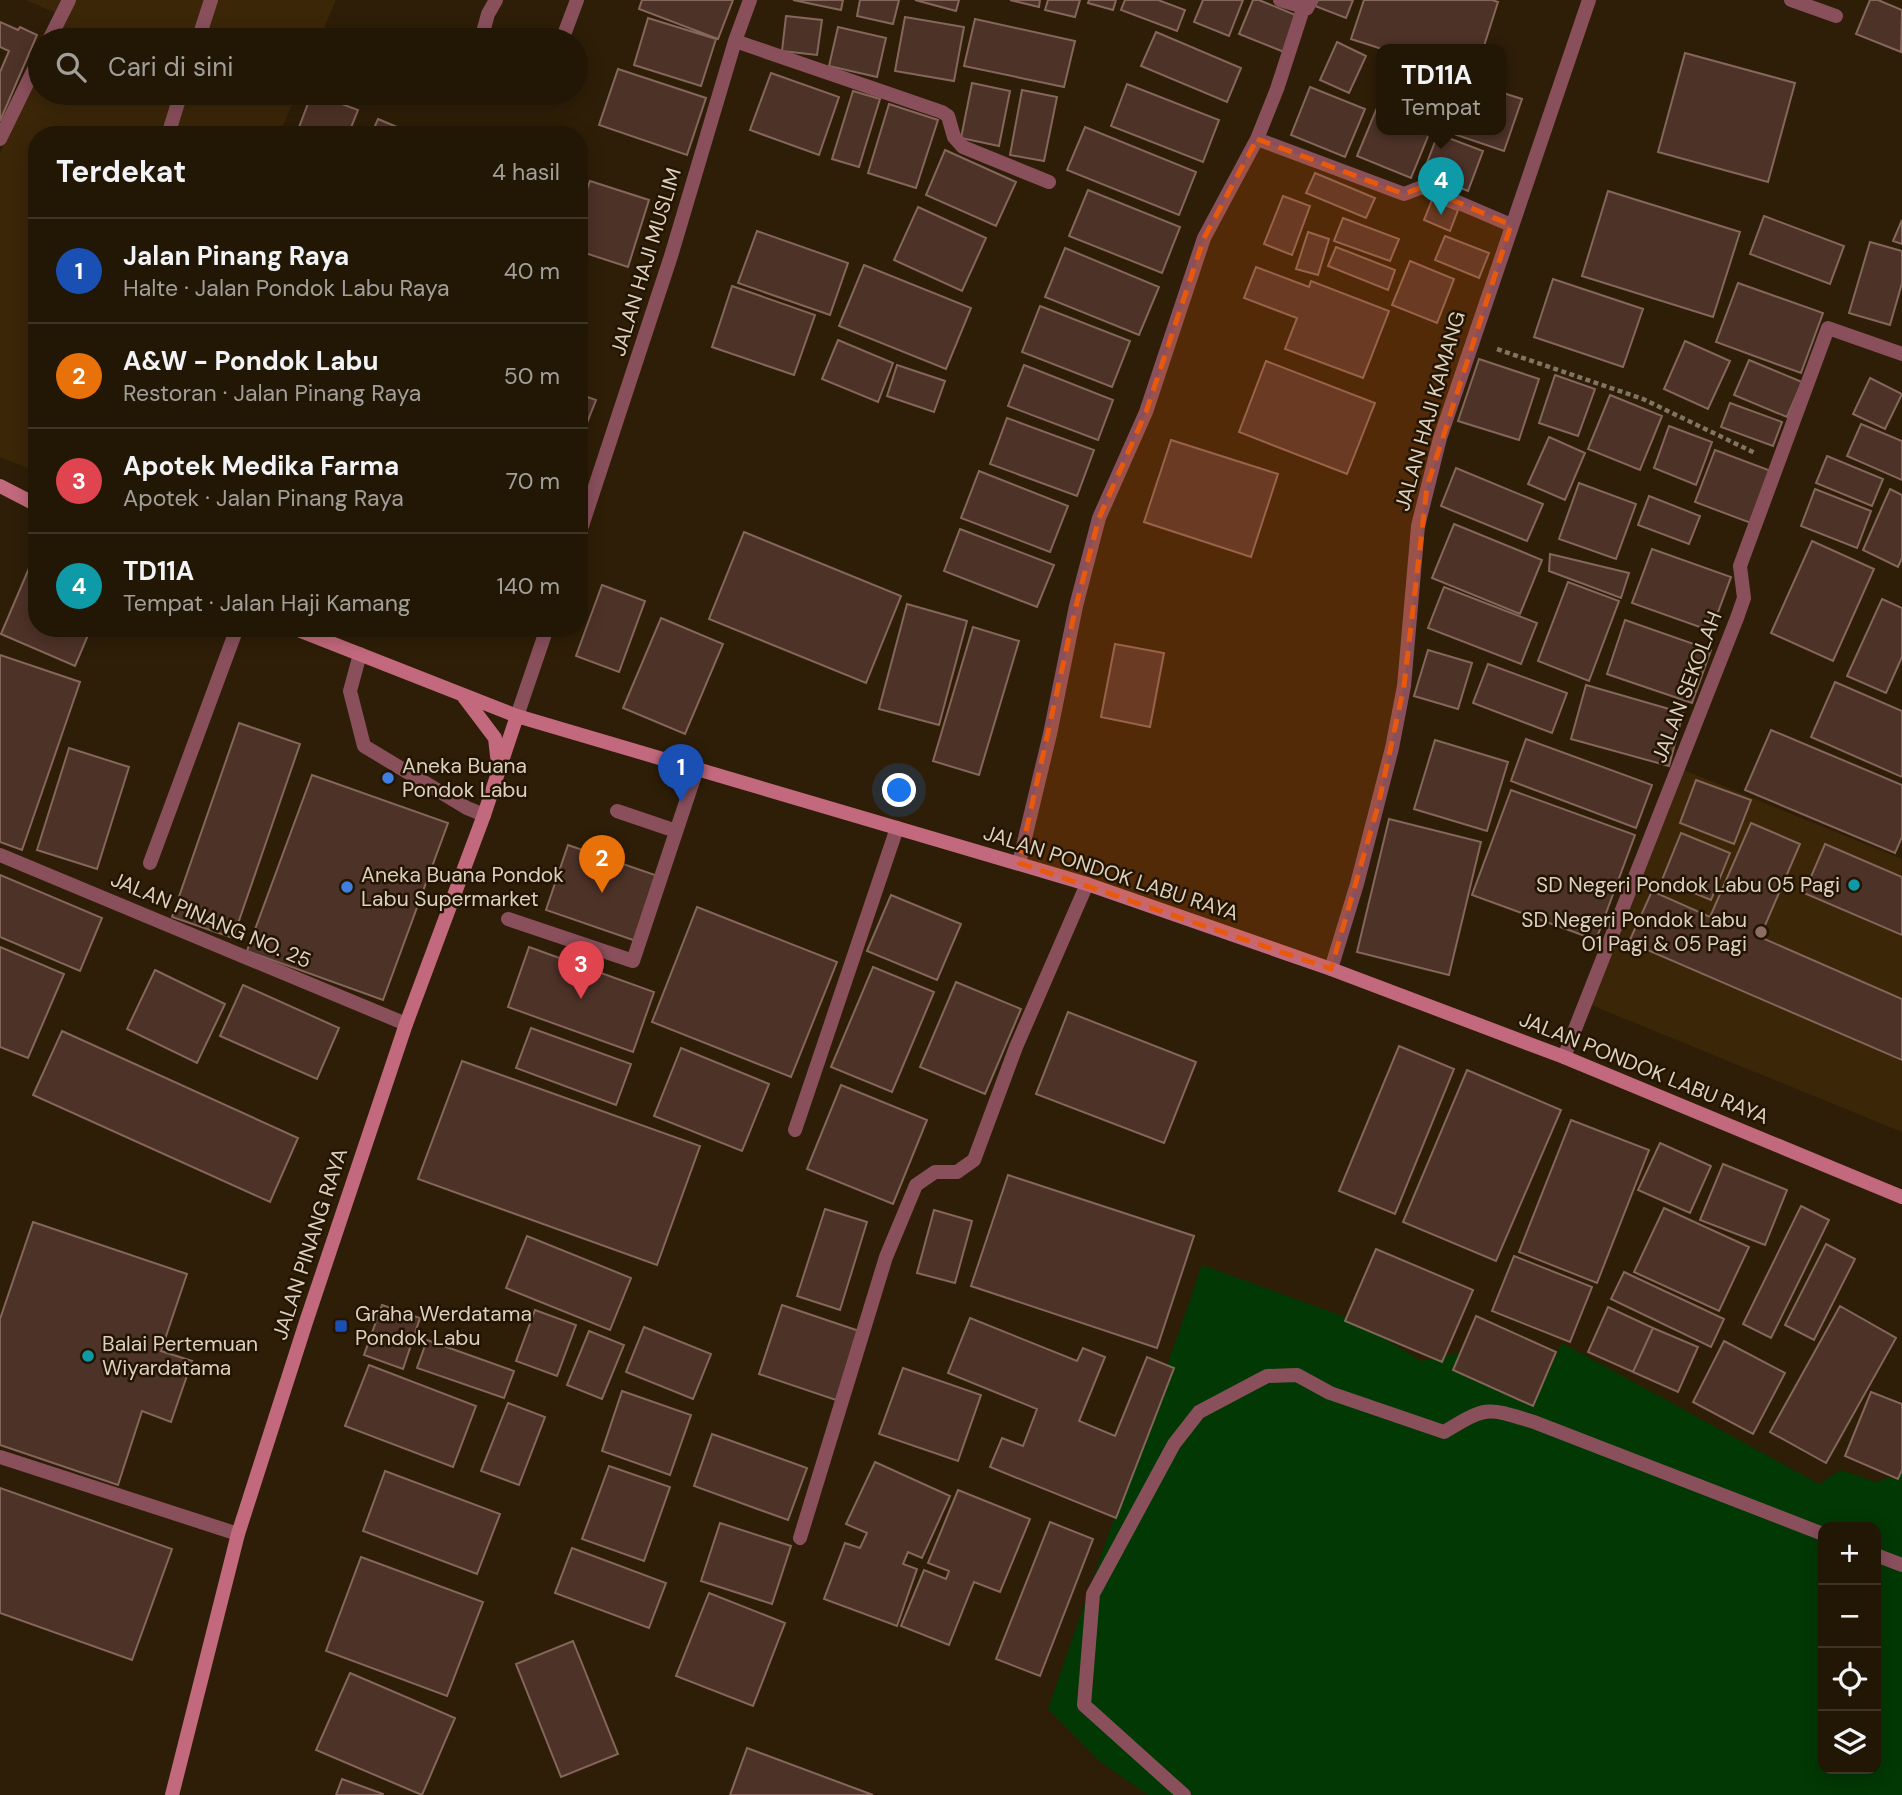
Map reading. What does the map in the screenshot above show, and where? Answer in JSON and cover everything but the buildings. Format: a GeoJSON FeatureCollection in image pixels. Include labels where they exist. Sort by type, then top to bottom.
{"type":"FeatureCollection","features":[{"type":"Feature","properties":{"kind":"main road"},"geometry":{"type":"LineString","coordinates":[[0,486],[28,500]]}},
{"type":"Feature","properties":{"kind":"main road","name":"JALAN PONDOK LABU RAYA"},"geometry":{"type":"LineString","coordinates":[[316,637],[517,716],[1087,884],[1331,968],[1564,1057],[1902,1197]]}},
{"type":"Feature","properties":{"kind":"main road"},"geometry":{"type":"LineString","coordinates":[[462,694],[495,738],[498,754],[497,776]]}},
{"type":"Feature","properties":{"kind":"main road","name":"JALAN PINANG RAYA"},"geometry":{"type":"LineString","coordinates":[[172,1795],[238,1534],[406,1024],[484,815],[517,716]]}},
{"type":"Feature","properties":{"kind":"street"},"geometry":{"type":"LineString","coordinates":[[55,28],[69,0]]}},
{"type":"Feature","properties":{"kind":"street"},"geometry":{"type":"LineString","coordinates":[[202,28],[211,0]]}},
{"type":"Feature","properties":{"kind":"street"},"geometry":{"type":"LineString","coordinates":[[483,28],[496,0]]}},
{"type":"Feature","properties":{"kind":"street"},"geometry":{"type":"LineString","coordinates":[[567,28],[578,0]]}},
{"type":"Feature","properties":{"kind":"street","name":"JALAN HAJI MUSLIM"},"geometry":{"type":"LineString","coordinates":[[588,508],[660,290],[735,41],[750,0]]}},
{"type":"Feature","properties":{"kind":"street"},"geometry":{"type":"LineString","coordinates":[[1019,863],[1050,734],[1076,606],[1099,518],[1146,412],[1204,238],[1256,139],[1307,4],[1280,0]]}},
{"type":"Feature","properties":{"kind":"street","name":"JALAN HAJI KAMANG"},"geometry":{"type":"LineString","coordinates":[[1331,968],[1378,806],[1404,686],[1418,526],[1440,438],[1589,0]]}},
{"type":"Feature","properties":{"kind":"street"},"geometry":{"type":"LineString","coordinates":[[1791,0],[1836,16]]}},
{"type":"Feature","properties":{"kind":"street"},"geometry":{"type":"LineString","coordinates":[[735,41],[942,112],[948,116],[954,137],[962,147],[1049,182]]}},
{"type":"Feature","properties":{"kind":"street"},"geometry":{"type":"LineString","coordinates":[[0,139],[28,82]]}},
{"type":"Feature","properties":{"kind":"street"},"geometry":{"type":"LineString","coordinates":[[171,126],[177,105]]}},
{"type":"Feature","properties":{"kind":"street"},"geometry":{"type":"LineString","coordinates":[[1256,139],[1404,194],[1422,187],[1511,225]]}},
{"type":"Feature","properties":{"kind":"street","name":"JALAN SEKOLAH"},"geometry":{"type":"LineString","coordinates":[[1564,1057],[1737,618],[1744,598],[1740,566],[1828,328],[1902,354]]}},
{"type":"Feature","properties":{"kind":"street"},"geometry":{"type":"LineString","coordinates":[[150,863],[234,637]]}},
{"type":"Feature","properties":{"kind":"street"},"geometry":{"type":"LineString","coordinates":[[517,716],[544,637]]}},
{"type":"Feature","properties":{"kind":"street"},"geometry":{"type":"LineString","coordinates":[[360,654],[350,691],[364,746],[467,808],[484,815]]}},
{"type":"Feature","properties":{"kind":"street"},"geometry":{"type":"LineString","coordinates":[[508,919],[633,961],[697,769]]}},
{"type":"Feature","properties":{"kind":"street"},"geometry":{"type":"LineString","coordinates":[[617,811],[676,831]]}},
{"type":"Feature","properties":{"kind":"street"},"geometry":{"type":"LineString","coordinates":[[795,1130],[897,828]]}},
{"type":"Feature","properties":{"kind":"street","name":"JALAN PINANG NO. 25"},"geometry":{"type":"LineString","coordinates":[[0,855],[406,1024]]}},
{"type":"Feature","properties":{"kind":"street"},"geometry":{"type":"LineString","coordinates":[[800,1538],[886,1258],[916,1185],[936,1172],[957,1172],[974,1160],[1016,1047],[1087,884]]}},
{"type":"Feature","properties":{"kind":"street"},"geometry":{"type":"LineString","coordinates":[[1184,1795],[1084,1705],[1093,1594],[1174,1444],[1199,1412],[1267,1376],[1297,1375],[1330,1393],[1444,1433],[1476,1413],[1496,1410],[1534,1422],[1818,1532]]}},
{"type":"Feature","properties":{"kind":"street"},"geometry":{"type":"LineString","coordinates":[[0,1457],[238,1534]]}},
{"type":"Feature","properties":{"kind":"street"},"geometry":{"type":"LineString","coordinates":[[1881,1557],[1902,1565]]}},
{"type":"Feature","properties":{"kind":"path"},"geometry":{"type":"LineString","coordinates":[[1472,340],[1643,399],[1777,465]]}},
{"type":"Feature","properties":{"kind":"highlighted area"},"geometry":{"type":"Polygon","coordinates":[[[1257,139],[1404,194],[1422,187],[1511,225],[1427,487],[1404,686],[1378,806],[1331,969],[1019,863],[1076,606],[1099,518],[1146,412],[1204,238],[1257,139]]]}},
{"type":"Feature","properties":{"kind":"shaded area"},"geometry":{"type":"Polygon","coordinates":[[[26,0],[336,0],[324,28],[52,28],[58,14],[26,0]]]}},
{"type":"Feature","properties":{"kind":"shaded area"},"geometry":{"type":"Polygon","coordinates":[[[28,86],[28,105],[292,105],[283,126],[28,126],[28,468],[0,457],[0,153],[28,86]]]}},
{"type":"Feature","properties":{"kind":"shaded area","name":"SD Negeri Pondok Labu 01 Pagi & 05 Pagi"},"geometry":{"type":"Polygon","coordinates":[[[1684,770],[1902,859],[1902,1132],[1591,1005],[1684,770]]]}},
{"type":"Feature","properties":{"kind":"green space"},"geometry":{"type":"Polygon","coordinates":[[[1202,1265],[1356,1321],[1421,1361],[1463,1352],[1535,1402],[1562,1343],[1819,1484],[1841,1470],[1876,1482],[1902,1473],[1902,1795],[1148,1795],[1098,1760],[1048,1709],[1202,1265]]]}},
{"type":"Feature","properties":{"kind":"place","name":"TD11A"},"geometry":{"type":"Point","coordinates":[1441,215]}},
{"type":"Feature","properties":{"kind":"place","name":"Aneka Buana Pondok Labu"},"geometry":{"type":"Point","coordinates":[388,778]}},
{"type":"Feature","properties":{"kind":"place","name":"Jalan Pinang Raya"},"geometry":{"type":"Point","coordinates":[681,802]}},
{"type":"Feature","properties":{"kind":"place","name":"SD Negeri Pondok Labu 05 Pagi"},"geometry":{"type":"Point","coordinates":[1854,885]}},
{"type":"Feature","properties":{"kind":"place","name":"Aneka Buana Pondok Labu Supermarket"},"geometry":{"type":"Point","coordinates":[347,887]}},
{"type":"Feature","properties":{"kind":"place","name":"A&W - Pondok Labu"},"geometry":{"type":"Point","coordinates":[602,893]}},
{"type":"Feature","properties":{"kind":"place","name":"SD Negeri Pondok Labu 01 Pagi & 05 Pagi"},"geometry":{"type":"Point","coordinates":[1761,932]}},
{"type":"Feature","properties":{"kind":"place","name":"Apotek Medika Farma"},"geometry":{"type":"Point","coordinates":[581,999]}},
{"type":"Feature","properties":{"kind":"place","name":"Graha Werdatama Pondok Labu"},"geometry":{"type":"Point","coordinates":[341,1326]}},
{"type":"Feature","properties":{"kind":"place","name":"Balai Pertemuan Wiyardatama"},"geometry":{"type":"Point","coordinates":[88,1356]}}]}
